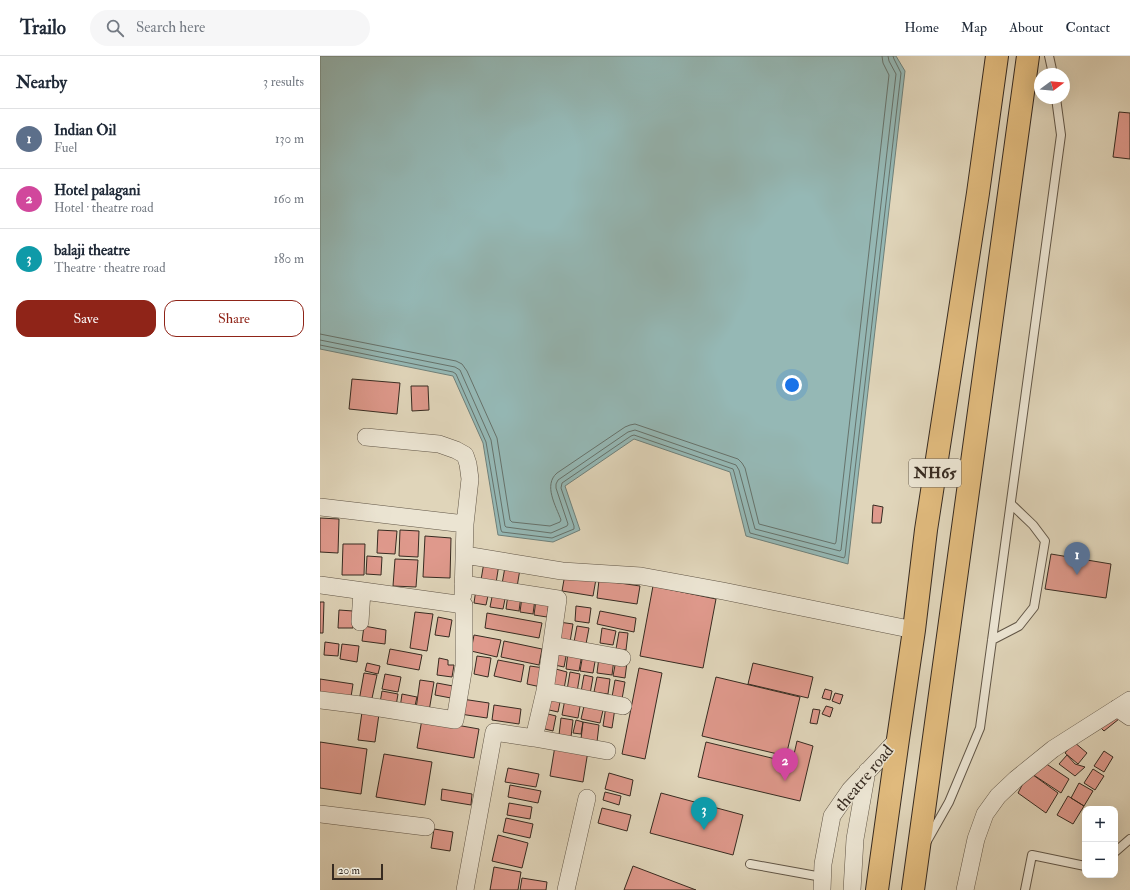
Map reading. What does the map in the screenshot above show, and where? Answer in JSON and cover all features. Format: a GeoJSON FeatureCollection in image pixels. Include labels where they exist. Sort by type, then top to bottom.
{"type":"FeatureCollection","features":[{"type":"Feature","properties":{"kind":"highway","name":"NH65"},"geometry":{"type":"LineString","coordinates":[[877,890],[914,630],[926,530],[978,193],[997,56]]}},
{"type":"Feature","properties":{"kind":"highway","name":"NH65"},"geometry":{"type":"LineString","coordinates":[[913,890],[1028,56]]}},
{"type":"Feature","properties":{"kind":"street"},"geometry":{"type":"LineString","coordinates":[[320,700],[455,720],[464,666],[463,584],[465,524],[470,479],[468,464],[465,455],[439,444],[366,437]]}},
{"type":"Feature","properties":{"kind":"street"},"geometry":{"type":"LineString","coordinates":[[320,507],[465,524]]}},
{"type":"Feature","properties":{"kind":"street"},"geometry":{"type":"LineString","coordinates":[[465,555],[562,571],[641,576],[914,630]]}},
{"type":"Feature","properties":{"kind":"street"},"geometry":{"type":"LineString","coordinates":[[463,584],[558,599],[545,690],[534,738]]}},
{"type":"Feature","properties":{"kind":"street"},"geometry":{"type":"LineString","coordinates":[[320,585],[464,605]]}},
{"type":"Feature","properties":{"kind":"street"},"geometry":{"type":"LineString","coordinates":[[360,622],[362,591]]}},
{"type":"Feature","properties":{"kind":"street"},"geometry":{"type":"LineString","coordinates":[[552,645],[622,658]]}},
{"type":"Feature","properties":{"kind":"street"},"geometry":{"type":"LineString","coordinates":[[545,690],[623,706]]}},
{"type":"Feature","properties":{"kind":"street"},"geometry":{"type":"LineString","coordinates":[[965,890],[976,839],[985,814],[998,796],[1016,779],[1053,749],[1126,709]]}},
{"type":"Feature","properties":{"kind":"street"},"geometry":{"type":"LineString","coordinates":[[465,890],[494,732],[607,751]]}},
{"type":"Feature","properties":{"kind":"street","name":"theatre road"},"geometry":{"type":"LineString","coordinates":[[822,884],[832,816],[850,790],[898,739]]}},
{"type":"Feature","properties":{"kind":"street"},"geometry":{"type":"LineString","coordinates":[[852,890],[856,839],[867,771]]}},
{"type":"Feature","properties":{"kind":"street"},"geometry":{"type":"LineString","coordinates":[[566,890],[587,798]]}},
{"type":"Feature","properties":{"kind":"street"},"geometry":{"type":"LineString","coordinates":[[320,814],[426,827]]}},
{"type":"Feature","properties":{"kind":"lane"},"geometry":{"type":"LineString","coordinates":[[1049,56],[1052,68]]}},
{"type":"Feature","properties":{"kind":"lane"},"geometry":{"type":"LineString","coordinates":[[917,859],[949,802],[980,728],[1061,134],[1057,104]]}},
{"type":"Feature","properties":{"kind":"lane"},"geometry":{"type":"LineString","coordinates":[[992,640],[1019,626],[1034,607],[1045,541],[1033,525],[1011,504]]}},
{"type":"Feature","properties":{"kind":"lane"},"geometry":{"type":"LineString","coordinates":[[1118,849],[1130,839]]}},
{"type":"Feature","properties":{"kind":"lane"},"geometry":{"type":"LineString","coordinates":[[1025,890],[1032,855],[1082,865]]}},
{"type":"Feature","properties":{"kind":"lane"},"geometry":{"type":"LineString","coordinates":[[750,864],[822,884]]}},
{"type":"Feature","properties":{"kind":"water"},"geometry":{"type":"Polygon","coordinates":[[[320,56],[896,56],[905,71],[848,564],[746,536],[730,472],[634,439],[565,486],[580,530],[553,542],[498,535],[483,443],[453,376],[320,349],[320,56]]]}},
{"type":"Feature","properties":{"kind":"building"},"geometry":{"type":"Polygon","coordinates":[[[1119,112],[1130,113],[1130,159],[1113,157],[1119,112]]]}},
{"type":"Feature","properties":{"kind":"building"},"geometry":{"type":"Polygon","coordinates":[[[352,379],[400,383],[397,414],[349,409],[352,379]]]}},
{"type":"Feature","properties":{"kind":"building"},"geometry":{"type":"Polygon","coordinates":[[[411,386],[428,386],[429,410],[412,411],[411,386]]]}},
{"type":"Feature","properties":{"kind":"building"},"geometry":{"type":"Polygon","coordinates":[[[873,505],[883,507],[881,523],[872,523],[873,505]]]}},
{"type":"Feature","properties":{"kind":"building"},"geometry":{"type":"Polygon","coordinates":[[[320,518],[339,519],[338,553],[320,552],[320,518]]]}},
{"type":"Feature","properties":{"kind":"building"},"geometry":{"type":"Polygon","coordinates":[[[378,530],[397,531],[395,554],[377,553],[378,530]]]}},
{"type":"Feature","properties":{"kind":"building"},"geometry":{"type":"Polygon","coordinates":[[[400,530],[419,531],[418,557],[399,556],[400,530]]]}},
{"type":"Feature","properties":{"kind":"building"},"geometry":{"type":"Polygon","coordinates":[[[425,536],[451,538],[450,578],[423,577],[425,536]]]}},
{"type":"Feature","properties":{"kind":"building"},"geometry":{"type":"Polygon","coordinates":[[[343,544],[365,544],[364,575],[342,575],[343,544]]]}},
{"type":"Feature","properties":{"kind":"building"},"geometry":{"type":"Polygon","coordinates":[[[1051,554],[1111,564],[1106,598],[1045,589],[1051,554]]]}},
{"type":"Feature","properties":{"kind":"building"},"geometry":{"type":"Polygon","coordinates":[[[367,556],[382,557],[381,575],[366,574],[367,556]]]}},
{"type":"Feature","properties":{"kind":"building"},"geometry":{"type":"Polygon","coordinates":[[[395,559],[418,560],[416,587],[393,586],[395,559]]]}},
{"type":"Feature","properties":{"kind":"building"},"geometry":{"type":"Polygon","coordinates":[[[484,562],[499,564],[496,583],[481,580],[484,562]]]}},
{"type":"Feature","properties":{"kind":"building"},"geometry":{"type":"Polygon","coordinates":[[[505,567],[520,569],[517,587],[502,584],[505,567]]]}},
{"type":"Feature","properties":{"kind":"building"},"geometry":{"type":"Polygon","coordinates":[[[565,574],[596,579],[593,596],[562,591],[565,574]]]}},
{"type":"Feature","properties":{"kind":"building"},"geometry":{"type":"Polygon","coordinates":[[[599,580],[640,586],[637,604],[597,598],[599,580]]]}},
{"type":"Feature","properties":{"kind":"building"},"geometry":{"type":"Polygon","coordinates":[[[653,586],[716,599],[703,668],[640,656],[653,586]]]}},
{"type":"Feature","properties":{"kind":"building"},"geometry":{"type":"Polygon","coordinates":[[[476,589],[489,591],[486,605],[474,603],[476,589]]]}},
{"type":"Feature","properties":{"kind":"building"},"geometry":{"type":"Polygon","coordinates":[[[493,592],[506,594],[503,609],[490,607],[493,592]]]}},
{"type":"Feature","properties":{"kind":"building"},"geometry":{"type":"Polygon","coordinates":[[[508,594],[521,596],[519,611],[506,609],[508,594]]]}},
{"type":"Feature","properties":{"kind":"building"},"geometry":{"type":"Polygon","coordinates":[[[522,597],[535,599],[533,614],[520,612],[522,597]]]}},
{"type":"Feature","properties":{"kind":"building"},"geometry":{"type":"Polygon","coordinates":[[[536,600],[549,602],[547,617],[534,615],[536,600]]]}},
{"type":"Feature","properties":{"kind":"building"},"geometry":{"type":"Polygon","coordinates":[[[320,602],[324,602],[323,633],[320,633],[320,602]]]}},
{"type":"Feature","properties":{"kind":"building"},"geometry":{"type":"Polygon","coordinates":[[[576,606],[591,608],[589,623],[575,621],[576,606]]]}},
{"type":"Feature","properties":{"kind":"building"},"geometry":{"type":"Polygon","coordinates":[[[339,610],[353,611],[353,628],[338,628],[339,610]]]}},
{"type":"Feature","properties":{"kind":"building"},"geometry":{"type":"Polygon","coordinates":[[[600,611],[636,618],[634,632],[597,624],[600,611]]]}},
{"type":"Feature","properties":{"kind":"building"},"geometry":{"type":"Polygon","coordinates":[[[415,612],[433,614],[427,651],[410,648],[415,612]]]}},
{"type":"Feature","properties":{"kind":"building"},"geometry":{"type":"Polygon","coordinates":[[[487,613],[542,623],[539,638],[485,628],[487,613]]]}},
{"type":"Feature","properties":{"kind":"building"},"geometry":{"type":"Polygon","coordinates":[[[438,617],[452,620],[449,637],[435,635],[438,617]]]}},
{"type":"Feature","properties":{"kind":"building"},"geometry":{"type":"Polygon","coordinates":[[[559,622],[573,624],[570,642],[557,640],[559,622]]]}},
{"type":"Feature","properties":{"kind":"building"},"geometry":{"type":"Polygon","coordinates":[[[364,626],[386,630],[385,644],[362,641],[364,626]]]}},
{"type":"Feature","properties":{"kind":"building"},"geometry":{"type":"Polygon","coordinates":[[[577,626],[589,628],[586,644],[574,642],[577,626]]]}},
{"type":"Feature","properties":{"kind":"building"},"geometry":{"type":"Polygon","coordinates":[[[602,628],[616,631],[613,645],[600,643],[602,628]]]}},
{"type":"Feature","properties":{"kind":"building"},"geometry":{"type":"Polygon","coordinates":[[[619,632],[628,633],[626,650],[616,649],[619,632]]]}},
{"type":"Feature","properties":{"kind":"building"},"geometry":{"type":"Polygon","coordinates":[[[474,635],[501,640],[497,657],[471,651],[474,635]]]}},
{"type":"Feature","properties":{"kind":"building"},"geometry":{"type":"Polygon","coordinates":[[[504,641],[542,649],[539,665],[501,657],[504,641]]]}},
{"type":"Feature","properties":{"kind":"building"},"geometry":{"type":"Polygon","coordinates":[[[325,642],[339,644],[338,656],[324,655],[325,642]]]}},
{"type":"Feature","properties":{"kind":"building"},"geometry":{"type":"Polygon","coordinates":[[[342,644],[359,646],[357,662],[340,659],[342,644]]]}},
{"type":"Feature","properties":{"kind":"building"},"geometry":{"type":"Polygon","coordinates":[[[553,648],[567,651],[564,667],[550,664],[553,648]]]}},
{"type":"Feature","properties":{"kind":"building"},"geometry":{"type":"Polygon","coordinates":[[[390,649],[422,655],[419,670],[387,664],[390,649]]]}},
{"type":"Feature","properties":{"kind":"building"},"geometry":{"type":"Polygon","coordinates":[[[568,652],[582,654],[579,671],[566,669],[568,652]]]}},
{"type":"Feature","properties":{"kind":"building"},"geometry":{"type":"Polygon","coordinates":[[[583,654],[596,656],[593,673],[580,671],[583,654]]]}},
{"type":"Feature","properties":{"kind":"building"},"geometry":{"type":"Polygon","coordinates":[[[477,656],[491,658],[488,677],[474,674],[477,656]]]}},
{"type":"Feature","properties":{"kind":"building"},"geometry":{"type":"Polygon","coordinates":[[[599,657],[614,659],[612,675],[597,673],[599,657]]]}},
{"type":"Feature","properties":{"kind":"building"},"geometry":{"type":"Polygon","coordinates":[[[439,658],[448,660],[448,665],[454,665],[452,677],[437,675],[439,658]]]}},
{"type":"Feature","properties":{"kind":"building"},"geometry":{"type":"Polygon","coordinates":[[[498,660],[524,665],[521,682],[494,676],[498,660]]]}},
{"type":"Feature","properties":{"kind":"building"},"geometry":{"type":"Polygon","coordinates":[[[616,660],[627,662],[625,678],[613,676],[616,660]]]}},
{"type":"Feature","properties":{"kind":"building"},"geometry":{"type":"Polygon","coordinates":[[[367,663],[380,666],[378,674],[365,671],[367,663]]]}},
{"type":"Feature","properties":{"kind":"building"},"geometry":{"type":"Polygon","coordinates":[[[753,663],[813,677],[808,698],[748,684],[753,663]]]}},
{"type":"Feature","properties":{"kind":"building"},"geometry":{"type":"Polygon","coordinates":[[[530,666],[544,668],[541,687],[527,684],[530,666]]]}},
{"type":"Feature","properties":{"kind":"building"},"geometry":{"type":"Polygon","coordinates":[[[552,668],[567,672],[564,689],[549,685],[552,668]]]}},
{"type":"Feature","properties":{"kind":"building"},"geometry":{"type":"Polygon","coordinates":[[[639,668],[662,673],[645,759],[622,754],[639,668]]]}},
{"type":"Feature","properties":{"kind":"building"},"geometry":{"type":"Polygon","coordinates":[[[570,672],[580,674],[577,692],[567,690],[570,672]]]}},
{"type":"Feature","properties":{"kind":"building"},"geometry":{"type":"Polygon","coordinates":[[[364,673],[377,675],[371,703],[359,701],[364,673]]]}},
{"type":"Feature","properties":{"kind":"building"},"geometry":{"type":"Polygon","coordinates":[[[385,674],[401,677],[398,692],[382,689],[385,674]]]}},
{"type":"Feature","properties":{"kind":"building"},"geometry":{"type":"Polygon","coordinates":[[[584,675],[593,677],[590,694],[581,692],[584,675]]]}},
{"type":"Feature","properties":{"kind":"building"},"geometry":{"type":"Polygon","coordinates":[[[597,677],[610,679],[608,694],[594,692],[597,677]]]}},
{"type":"Feature","properties":{"kind":"building"},"geometry":{"type":"Polygon","coordinates":[[[716,677],[800,697],[786,756],[702,736],[716,677]]]}},
{"type":"Feature","properties":{"kind":"building"},"geometry":{"type":"Polygon","coordinates":[[[320,679],[353,684],[351,697],[320,693],[320,679]]]}},
{"type":"Feature","properties":{"kind":"building"},"geometry":{"type":"Polygon","coordinates":[[[420,680],[434,682],[429,711],[416,709],[420,680]]]}},
{"type":"Feature","properties":{"kind":"building"},"geometry":{"type":"Polygon","coordinates":[[[615,680],[625,682],[622,699],[612,697],[615,680]]]}},
{"type":"Feature","properties":{"kind":"building"},"geometry":{"type":"Polygon","coordinates":[[[437,683],[453,686],[451,698],[435,695],[437,683]]]}},
{"type":"Feature","properties":{"kind":"building"},"geometry":{"type":"Polygon","coordinates":[[[825,689],[832,691],[830,700],[822,698],[825,689]]]}},
{"type":"Feature","properties":{"kind":"building"},"geometry":{"type":"Polygon","coordinates":[[[382,691],[398,694],[396,706],[380,703],[382,691]]]}},
{"type":"Feature","properties":{"kind":"building"},"geometry":{"type":"Polygon","coordinates":[[[835,693],[843,695],[840,704],[832,701],[835,693]]]}},
{"type":"Feature","properties":{"kind":"building"},"geometry":{"type":"Polygon","coordinates":[[[402,694],[417,697],[414,710],[400,708],[402,694]]]}},
{"type":"Feature","properties":{"kind":"building"},"geometry":{"type":"Polygon","coordinates":[[[547,695],[561,697],[558,712],[545,709],[547,695]]]}},
{"type":"Feature","properties":{"kind":"building"},"geometry":{"type":"Polygon","coordinates":[[[462,699],[489,703],[487,718],[460,714],[462,699]]]}},
{"type":"Feature","properties":{"kind":"building"},"geometry":{"type":"Polygon","coordinates":[[[565,699],[581,701],[578,718],[562,715],[565,699]]]}},
{"type":"Feature","properties":{"kind":"building"},"geometry":{"type":"Polygon","coordinates":[[[585,702],[604,706],[600,723],[581,719],[585,702]]]}},
{"type":"Feature","properties":{"kind":"building"},"geometry":{"type":"Polygon","coordinates":[[[494,705],[521,709],[519,724],[492,720],[494,705]]]}},
{"type":"Feature","properties":{"kind":"building"},"geometry":{"type":"Polygon","coordinates":[[[606,706],[615,708],[612,728],[603,726],[606,706]]]}},
{"type":"Feature","properties":{"kind":"building"},"geometry":{"type":"Polygon","coordinates":[[[826,706],[833,708],[830,717],[822,714],[826,706]]]}},
{"type":"Feature","properties":{"kind":"building"},"geometry":{"type":"Polygon","coordinates":[[[813,709],[820,710],[817,724],[810,723],[813,709]]]}},
{"type":"Feature","properties":{"kind":"building"},"geometry":{"type":"Polygon","coordinates":[[[362,712],[379,714],[375,742],[358,740],[362,712]]]}},
{"type":"Feature","properties":{"kind":"building"},"geometry":{"type":"Polygon","coordinates":[[[1113,712],[1119,719],[1104,731],[1098,725],[1113,712]]]}},
{"type":"Feature","properties":{"kind":"building"},"geometry":{"type":"Polygon","coordinates":[[[544,713],[556,716],[553,731],[541,728],[544,713]]]}},
{"type":"Feature","properties":{"kind":"building"},"geometry":{"type":"Polygon","coordinates":[[[561,718],[573,720],[571,737],[559,735],[561,718]]]}},
{"type":"Feature","properties":{"kind":"building"},"geometry":{"type":"Polygon","coordinates":[[[422,719],[479,729],[474,758],[417,748],[422,719]]]}},
{"type":"Feature","properties":{"kind":"building"},"geometry":{"type":"Polygon","coordinates":[[[576,720],[583,722],[581,734],[573,733],[576,720]]]}},
{"type":"Feature","properties":{"kind":"building"},"geometry":{"type":"Polygon","coordinates":[[[583,722],[599,725],[597,742],[581,739],[583,722]]]}},
{"type":"Feature","properties":{"kind":"building"},"geometry":{"type":"Polygon","coordinates":[[[797,741],[813,746],[800,801],[698,777],[706,742],[792,763],[797,741]]]}},
{"type":"Feature","properties":{"kind":"building"},"geometry":{"type":"Polygon","coordinates":[[[320,742],[367,749],[361,794],[320,788],[320,742]]]}},
{"type":"Feature","properties":{"kind":"building"},"geometry":{"type":"Polygon","coordinates":[[[1074,742],[1087,753],[1078,764],[1065,753],[1074,742]]]}},
{"type":"Feature","properties":{"kind":"building"},"geometry":{"type":"Polygon","coordinates":[[[555,746],[588,751],[583,782],[550,776],[555,746]]]}},
{"type":"Feature","properties":{"kind":"building"},"geometry":{"type":"Polygon","coordinates":[[[1104,751],[1113,757],[1104,772],[1094,766],[1104,751]]]}},
{"type":"Feature","properties":{"kind":"building"},"geometry":{"type":"Polygon","coordinates":[[[384,754],[432,762],[425,805],[376,797],[384,754]]]}},
{"type":"Feature","properties":{"kind":"building"},"geometry":{"type":"Polygon","coordinates":[[[1067,755],[1075,764],[1085,767],[1075,776],[1059,764],[1067,755]]]}},
{"type":"Feature","properties":{"kind":"building"},"geometry":{"type":"Polygon","coordinates":[[[1042,761],[1069,779],[1061,793],[1029,772],[1042,761]]]}},
{"type":"Feature","properties":{"kind":"building"},"geometry":{"type":"Polygon","coordinates":[[[508,768],[539,774],[536,787],[505,782],[508,768]]]}},
{"type":"Feature","properties":{"kind":"building"},"geometry":{"type":"Polygon","coordinates":[[[1093,769],[1104,776],[1095,790],[1084,783],[1093,769]]]}},
{"type":"Feature","properties":{"kind":"building"},"geometry":{"type":"Polygon","coordinates":[[[1029,772],[1058,793],[1046,813],[1018,793],[1029,772]]]}},
{"type":"Feature","properties":{"kind":"building"},"geometry":{"type":"Polygon","coordinates":[[[609,773],[633,780],[630,796],[605,789],[609,773]]]}},
{"type":"Feature","properties":{"kind":"building"},"geometry":{"type":"Polygon","coordinates":[[[1079,783],[1093,791],[1084,806],[1071,798],[1079,783]]]}},
{"type":"Feature","properties":{"kind":"building"},"geometry":{"type":"Polygon","coordinates":[[[510,785],[541,791],[538,803],[508,797],[510,785]]]}},
{"type":"Feature","properties":{"kind":"building"},"geometry":{"type":"Polygon","coordinates":[[[442,789],[472,794],[471,805],[441,800],[442,789]]]}},
{"type":"Feature","properties":{"kind":"building"},"geometry":{"type":"Polygon","coordinates":[[[605,792],[621,796],[619,805],[603,800],[605,792]]]}},
{"type":"Feature","properties":{"kind":"building"},"geometry":{"type":"Polygon","coordinates":[[[661,793],[743,815],[733,855],[650,833],[661,793]]]}},
{"type":"Feature","properties":{"kind":"building"},"geometry":{"type":"Polygon","coordinates":[[[1068,796],[1084,806],[1082,806],[1082,809],[1073,824],[1057,815],[1068,796]]]}},
{"type":"Feature","properties":{"kind":"building"},"geometry":{"type":"Polygon","coordinates":[[[509,803],[532,807],[530,819],[507,815],[509,803]]]}},
{"type":"Feature","properties":{"kind":"building"},"geometry":{"type":"Polygon","coordinates":[[[602,808],[631,815],[627,831],[598,823],[602,808]]]}},
{"type":"Feature","properties":{"kind":"building"},"geometry":{"type":"Polygon","coordinates":[[[506,818],[533,824],[530,838],[503,832],[506,818]]]}},
{"type":"Feature","properties":{"kind":"building"},"geometry":{"type":"Polygon","coordinates":[[[434,829],[453,832],[450,851],[431,848],[434,829]]]}},
{"type":"Feature","properties":{"kind":"building"},"geometry":{"type":"Polygon","coordinates":[[[498,835],[528,843],[522,868],[492,861],[498,835]]]}},
{"type":"Feature","properties":{"kind":"building"},"geometry":{"type":"Polygon","coordinates":[[[633,866],[696,890],[624,890],[633,866]]]}},
{"type":"Feature","properties":{"kind":"building"},"geometry":{"type":"Polygon","coordinates":[[[494,867],[521,872],[518,890],[490,890],[494,867]]]}},
{"type":"Feature","properties":{"kind":"building"},"geometry":{"type":"Polygon","coordinates":[[[522,878],[547,882],[546,890],[520,890],[522,878]]]}},
{"type":"Feature","properties":{"kind":"place","name":"Indian Oil"},"geometry":{"type":"Point","coordinates":[1077,575]}},
{"type":"Feature","properties":{"kind":"place","name":"Hotel palagani"},"geometry":{"type":"Point","coordinates":[785,781]}},
{"type":"Feature","properties":{"kind":"place","name":"balaji theatre"},"geometry":{"type":"Point","coordinates":[704,830]}}]}
